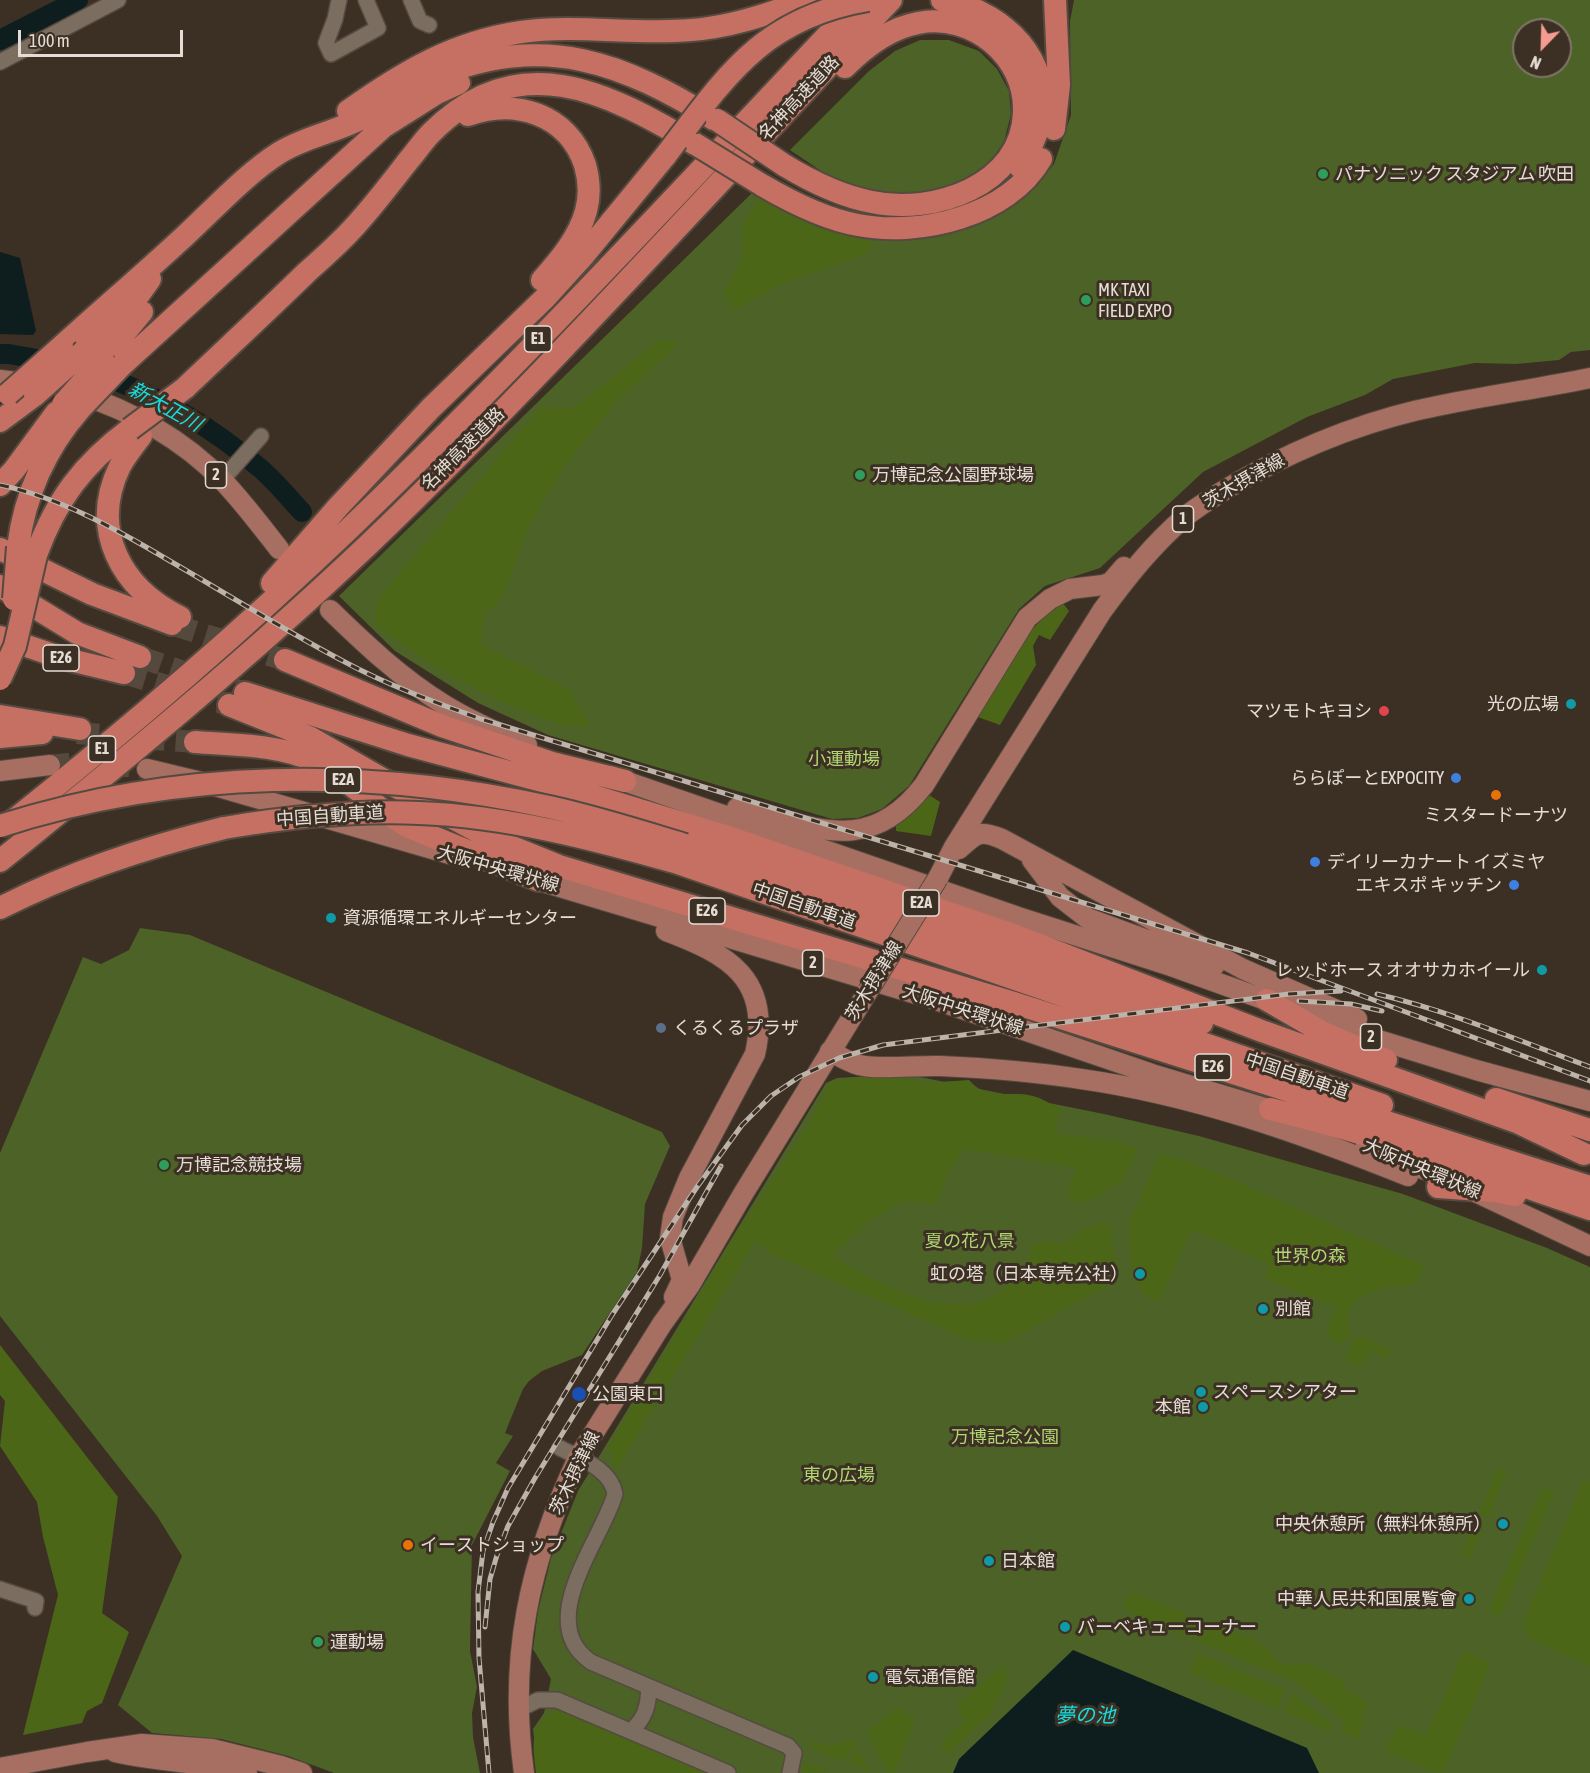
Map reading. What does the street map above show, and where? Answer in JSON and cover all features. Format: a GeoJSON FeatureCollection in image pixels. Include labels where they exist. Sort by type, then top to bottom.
{"type":"FeatureCollection","features":[{"type":"Feature","properties":{"kind":"highway"},"geometry":{"type":"LineString","coordinates":[[308,140],[402,74],[437,56],[467,45],[522,32],[665,31],[713,28],[763,17],[805,0]]}},
{"type":"Feature","properties":{"kind":"highway","name":"名神高速道路"},"geometry":{"type":"LineString","coordinates":[[0,831],[90,760],[352,526],[570,306],[861,0]]}},
{"type":"Feature","properties":{"kind":"highway"},"geometry":{"type":"LineString","coordinates":[[430,408],[545,298],[584,255],[666,155],[724,79],[745,57],[778,33],[813,15],[832,7],[868,0]]}},
{"type":"Feature","properties":{"kind":"highway","name":"名神高速道路"},"geometry":{"type":"LineString","coordinates":[[0,861],[267,639],[369,543],[580,330],[891,0]]}},
{"type":"Feature","properties":{"kind":"highway"},"geometry":{"type":"LineString","coordinates":[[865,214],[901,217],[951,210],[982,199],[1008,180],[1019,168],[1029,152],[1040,125],[1042,96],[1037,71],[1032,60],[1006,28],[964,5],[942,0]]}},
{"type":"Feature","properties":{"kind":"highway"},"geometry":{"type":"LineString","coordinates":[[773,175],[795,203],[827,216],[874,227],[904,228],[925,225],[982,210],[1008,195],[1030,176],[1046,151],[1056,121],[1059,85],[1055,0]]}},
{"type":"Feature","properties":{"kind":"highway"},"geometry":{"type":"LineString","coordinates":[[0,656],[9,630],[18,550],[27,501],[39,470],[71,407],[93,355],[176,244],[267,162],[291,146],[352,123],[422,83],[453,70],[496,59],[527,56],[568,57],[606,65],[667,91],[707,132],[773,175],[872,202],[913,205],[941,201],[982,184],[994,175],[1011,154],[1017,142],[1024,115],[1023,94],[1017,74],[1000,49],[988,38],[960,25],[946,22],[919,22],[876,41],[847,65],[704,214],[580,330]]}},
{"type":"Feature","properties":{"kind":"highway"},"geometry":{"type":"LineString","coordinates":[[0,421],[93,355],[383,127],[417,104],[455,84],[483,76],[512,71],[554,70],[594,75],[640,92],[675,110],[773,175],[816,198],[865,214],[920,220],[982,210]]}},
{"type":"Feature","properties":{"kind":"highway"},"geometry":{"type":"LineString","coordinates":[[0,679],[15,646],[18,550],[56,509],[77,476],[111,443],[136,432],[355,226],[430,134],[463,107],[495,92],[530,85],[565,86],[603,96],[655,121],[707,132]]}},
{"type":"Feature","properties":{"kind":"highway"},"geometry":{"type":"LineString","coordinates":[[201,663],[550,271],[569,247],[586,210],[588,182],[582,157],[576,145],[560,126],[533,112],[503,107],[476,112],[450,126],[394,180]]}},
{"type":"Feature","properties":{"kind":"highway"},"geometry":{"type":"LineString","coordinates":[[3,391],[93,355],[140,316],[176,244]]}},
{"type":"Feature","properties":{"kind":"highway"},"geometry":{"type":"LineString","coordinates":[[0,485],[71,407]]}},
{"type":"Feature","properties":{"kind":"highway"},"geometry":{"type":"LineString","coordinates":[[18,550],[92,594],[177,621],[134,585],[113,548],[109,520],[111,492],[136,432]]}},
{"type":"Feature","properties":{"kind":"highway"},"geometry":{"type":"LineString","coordinates":[[0,586],[77,633],[140,657]]}},
{"type":"Feature","properties":{"kind":"highway","name":"E26"},"geometry":{"type":"LineString","coordinates":[[0,637],[62,658],[124,673]]}},
{"type":"Feature","properties":{"kind":"highway"},"geometry":{"type":"LineString","coordinates":[[285,660],[442,726],[552,763],[625,781]]}},
{"type":"Feature","properties":{"kind":"highway","name":"E26"},"geometry":{"type":"LineString","coordinates":[[237,699],[481,833],[559,866],[1011,1002],[1590,1187]]}},
{"type":"Feature","properties":{"kind":"highway","name":"E2A"},"geometry":{"type":"LineString","coordinates":[[237,699],[561,786],[737,839],[1016,936],[1259,1030],[1519,1123],[1587,1155]]}},
{"type":"Feature","properties":{"kind":"highway"},"geometry":{"type":"LineString","coordinates":[[0,716],[78,731],[28,733],[0,737]]}},
{"type":"Feature","properties":{"kind":"highway"},"geometry":{"type":"LineString","coordinates":[[195,742],[274,749],[303,756],[328,769],[392,818],[409,827],[538,880]]}},
{"type":"Feature","properties":{"kind":"highway","name":"中国自動車道"},"geometry":{"type":"LineString","coordinates":[[0,826],[59,808],[153,790],[246,781],[331,779],[426,786],[506,798],[592,818],[681,854],[1590,1177]]}},
{"type":"Feature","properties":{"kind":"highway","name":"中国自動車道"},"geometry":{"type":"LineString","coordinates":[[0,908],[69,876],[123,856],[224,828],[330,813],[421,813],[473,818],[681,854],[1587,1155]]}},
{"type":"Feature","properties":{"kind":"highway"},"geometry":{"type":"LineString","coordinates":[[1267,1000],[1322,1032],[1364,1052],[1590,1130]]}},
{"type":"Feature","properties":{"kind":"highway"},"geometry":{"type":"LineString","coordinates":[[1270,1109],[1336,1124],[1590,1209]]}},
{"type":"Feature","properties":{"kind":"highway"},"geometry":{"type":"LineString","coordinates":[[1438,1187],[1515,1195],[1590,1220]]}},
{"type":"Feature","properties":{"kind":"main road","name":"茨木摂津線"},"geometry":{"type":"LineString","coordinates":[[524,1773],[518,1710],[519,1668],[526,1608],[543,1541],[578,1458],[662,1324],[690,1285],[830,1051],[938,878],[954,847],[1102,611],[1120,587],[1146,554],[1170,530],[1211,497],[1285,456],[1370,423],[1440,405],[1590,378]]}},
{"type":"Feature","properties":{"kind":"main road","name":"2"},"geometry":{"type":"LineString","coordinates":[[3,391],[64,389],[105,402],[137,417],[188,449],[222,480],[279,549]]}},
{"type":"Feature","properties":{"kind":"main road"},"geometry":{"type":"LineString","coordinates":[[658,792],[836,831],[861,830],[883,823],[906,807],[924,785],[1027,618],[1050,599],[1070,589],[1111,582],[1133,556],[1146,554]]}},
{"type":"Feature","properties":{"kind":"main road","name":"2"},"geometry":{"type":"LineString","coordinates":[[330,610],[391,667],[446,706],[516,740],[625,781],[1018,917],[1171,966],[1372,1038],[1476,1070],[1590,1101]]}},
{"type":"Feature","properties":{"kind":"main road"},"geometry":{"type":"LineString","coordinates":[[0,771],[50,765]]}},
{"type":"Feature","properties":{"kind":"main road","name":"大阪中央環状線"},"geometry":{"type":"LineString","coordinates":[[147,769],[201,782],[538,880],[926,997],[1152,1074],[1270,1109],[1396,1156],[1586,1244]]}},
{"type":"Feature","properties":{"kind":"main road"},"geometry":{"type":"LineString","coordinates":[[952,854],[977,834],[993,835],[1251,973],[1476,1070]]}},
{"type":"Feature","properties":{"kind":"main road"},"geometry":{"type":"LineString","coordinates":[[1020,849],[1035,863],[1060,897],[1087,918],[1214,964],[1229,972],[1267,1000]]}},
{"type":"Feature","properties":{"kind":"main road"},"geometry":{"type":"LineString","coordinates":[[580,894],[620,913],[697,943],[724,958],[744,978],[756,1001],[759,1014],[755,1053],[689,1178],[673,1217],[670,1238],[682,1280],[662,1324]]}},
{"type":"Feature","properties":{"kind":"main road"},"geometry":{"type":"LineString","coordinates":[[830,1051],[852,1062],[867,1066],[939,1066],[1034,1073],[1093,1081],[1159,1094],[1247,1117],[1586,1244]]}},
{"type":"Feature","properties":{"kind":"main road"},"geometry":{"type":"LineString","coordinates":[[0,1768],[142,1744],[212,1749],[302,1773]]}},
{"type":"Feature","properties":{"kind":"main road"},"geometry":{"type":"LineString","coordinates":[[107,1749],[141,1758],[210,1765],[247,1773]]}},
{"type":"Feature","properties":{"kind":"street"},"geometry":{"type":"LineString","coordinates":[[0,62],[118,0]]}},
{"type":"Feature","properties":{"kind":"street"},"geometry":{"type":"LineString","coordinates":[[339,0],[326,43],[331,54],[378,28],[366,0]]}},
{"type":"Feature","properties":{"kind":"street"},"geometry":{"type":"LineString","coordinates":[[411,0],[420,21],[429,25]]}},
{"type":"Feature","properties":{"kind":"street"},"geometry":{"type":"LineString","coordinates":[[222,480],[256,440]]}},
{"type":"Feature","properties":{"kind":"street"},"geometry":{"type":"LineString","coordinates":[[560,1448],[606,1474],[614,1487],[615,1494],[581,1566],[568,1612],[571,1636],[577,1648],[591,1662],[788,1746],[794,1754],[790,1773]]}},
{"type":"Feature","properties":{"kind":"street"},"geometry":{"type":"LineString","coordinates":[[0,1589],[36,1601],[35,1608]]}},
{"type":"Feature","properties":{"kind":"street"},"geometry":{"type":"LineString","coordinates":[[630,1731],[639,1725],[650,1700],[648,1687]]}},
{"type":"Feature","properties":{"kind":"street"},"geometry":{"type":"LineString","coordinates":[[518,1710],[538,1700],[557,1700],[728,1773]]}},
{"type":"Feature","properties":{"kind":"green space","name":"小運動場"},"geometry":{"type":"Polygon","coordinates":[[[1074,0],[1590,0],[1590,350],[1571,352],[1559,360],[1516,364],[1475,363],[1393,379],[1365,395],[1307,417],[1203,472],[1100,568],[1045,586],[1019,609],[909,786],[882,809],[858,818],[832,819],[548,735],[478,703],[395,651],[339,596],[752,193],[786,212],[825,225],[990,217],[1028,193],[1054,164],[1071,115],[1070,21],[1074,0]]]}},
{"type":"Feature","properties":{"kind":"green space"},"geometry":{"type":"Polygon","coordinates":[[[920,40],[949,40],[979,51],[997,69],[1009,91],[1011,114],[1004,142],[987,166],[960,186],[927,196],[885,195],[839,183],[790,150],[869,71],[895,51],[920,40]]]}},
{"type":"Feature","properties":{"kind":"green space"},"geometry":{"type":"Polygon","coordinates":[[[758,199],[811,225],[872,242],[868,253],[779,285],[733,311],[723,293],[743,257],[742,226],[758,199]]]}},
{"type":"Feature","properties":{"kind":"green space"},"geometry":{"type":"Polygon","coordinates":[[[661,339],[680,343],[615,403],[564,467],[529,526],[501,600],[484,615],[481,644],[570,690],[591,727],[561,725],[507,704],[440,670],[375,625],[377,599],[541,407],[574,408],[661,339]]]}},
{"type":"Feature","properties":{"kind":"green space"},"geometry":{"type":"Polygon","coordinates":[[[1062,602],[1069,611],[1050,640],[1039,635],[1033,646],[1036,665],[1000,725],[975,716],[1022,640],[1062,602]]]}},
{"type":"Feature","properties":{"kind":"green space"},"geometry":{"type":"Polygon","coordinates":[[[929,795],[940,802],[931,836],[896,831],[896,822],[929,795]]]}},
{"type":"Feature","properties":{"kind":"green space"},"geometry":{"type":"Polygon","coordinates":[[[140,928],[190,935],[662,1132],[670,1146],[645,1204],[642,1248],[637,1272],[582,1355],[542,1371],[529,1381],[523,1389],[505,1433],[513,1436],[496,1463],[510,1471],[472,1545],[470,1651],[477,1687],[472,1713],[473,1737],[480,1773],[334,1773],[288,1756],[221,1739],[152,1733],[118,1705],[182,1556],[157,1516],[0,1316],[0,1153],[83,957],[101,964],[129,950],[140,928]]]}},
{"type":"Feature","properties":{"kind":"green space","name":"万博記念公園"},"geometry":{"type":"Polygon","coordinates":[[[905,1074],[1104,1114],[1199,1136],[1403,1194],[1547,1248],[1590,1267],[1590,1773],[538,1773],[533,1729],[544,1713],[551,1679],[533,1649],[538,1611],[551,1558],[578,1491],[826,1083],[837,1078],[905,1074]]]}},
{"type":"Feature","properties":{"kind":"green space"},"geometry":{"type":"Polygon","coordinates":[[[889,1076],[924,1083],[969,1080],[984,1091],[1036,1097],[1060,1109],[1055,1133],[1117,1142],[1138,1148],[1122,1182],[1093,1199],[1081,1203],[1069,1198],[1068,1186],[1076,1168],[965,1149],[950,1169],[937,1204],[903,1201],[872,1219],[832,1255],[872,1278],[920,1298],[944,1303],[968,1303],[990,1297],[1010,1284],[1025,1267],[1032,1245],[1041,1241],[1064,1244],[1083,1228],[1110,1221],[1117,1273],[1112,1283],[1005,1343],[967,1339],[769,1253],[765,1246],[755,1242],[616,1470],[608,1448],[729,1246],[810,1122],[831,1081],[889,1076]]]}},
{"type":"Feature","properties":{"kind":"green space","name":"世界の森"},"geometry":{"type":"Polygon","coordinates":[[[1159,1154],[1190,1162],[1224,1176],[1425,1266],[1414,1285],[1376,1290],[1354,1304],[1347,1313],[1350,1333],[1345,1342],[1336,1343],[1326,1333],[1336,1308],[1264,1278],[1269,1264],[1192,1230],[1160,1300],[1150,1298],[1143,1292],[1133,1270],[1129,1231],[1130,1222],[1159,1154]]]}},
{"type":"Feature","properties":{"kind":"green space"},"geometry":{"type":"Polygon","coordinates":[[[1363,1336],[1390,1351],[1390,1356],[1386,1358],[1371,1351],[1361,1365],[1346,1360],[1352,1339],[1363,1336]]]}},
{"type":"Feature","properties":{"kind":"green space"},"geometry":{"type":"Polygon","coordinates":[[[0,1345],[118,1497],[102,1613],[129,1632],[102,1703],[87,1711],[82,1723],[23,1735],[58,1595],[43,1537],[37,1502],[0,1446],[5,1401],[0,1395],[0,1345]]]}},
{"type":"Feature","properties":{"kind":"green space"},"geometry":{"type":"Polygon","coordinates":[[[1498,1468],[1507,1472],[1488,1518],[1479,1514],[1498,1468]]]}},
{"type":"Feature","properties":{"kind":"green space"},"geometry":{"type":"Polygon","coordinates":[[[1583,1481],[1590,1481],[1590,1666],[1528,1638],[1523,1623],[1583,1481]]]}},
{"type":"Feature","properties":{"kind":"green space"},"geometry":{"type":"Polygon","coordinates":[[[1542,1488],[1555,1491],[1501,1615],[1498,1616],[1489,1610],[1542,1488]]]}},
{"type":"Feature","properties":{"kind":"green space"},"geometry":{"type":"Polygon","coordinates":[[[1472,1529],[1481,1532],[1470,1560],[1461,1556],[1472,1529]]]}},
{"type":"Feature","properties":{"kind":"green space"},"geometry":{"type":"Polygon","coordinates":[[[1129,1593],[1136,1593],[1205,1622],[1254,1639],[1269,1650],[1276,1661],[1286,1665],[1306,1664],[1343,1680],[1345,1689],[1368,1703],[1359,1739],[1343,1732],[1342,1722],[1334,1712],[1293,1681],[1126,1611],[1125,1602],[1129,1593]]]}},
{"type":"Feature","properties":{"kind":"green space"},"geometry":{"type":"Polygon","coordinates":[[[1465,1651],[1491,1663],[1443,1773],[1384,1751],[1399,1725],[1425,1735],[1445,1696],[1460,1657],[1465,1651]]]}},
{"type":"Feature","properties":{"kind":"green space"},"geometry":{"type":"Polygon","coordinates":[[[1198,1653],[1285,1690],[1277,1709],[1189,1672],[1198,1653]]]}},
{"type":"Feature","properties":{"kind":"green space"},"geometry":{"type":"Polygon","coordinates":[[[1005,1664],[1007,1679],[992,1712],[949,1753],[941,1751],[945,1738],[964,1722],[957,1704],[1005,1664]]]}},
{"type":"Feature","properties":{"kind":"green space"},"geometry":{"type":"Polygon","coordinates":[[[1293,1693],[1333,1725],[1330,1732],[1284,1712],[1293,1693]]]}},
{"type":"Feature","properties":{"kind":"green space"},"geometry":{"type":"Polygon","coordinates":[[[898,1706],[915,1722],[894,1773],[888,1773],[867,1732],[898,1706]]]}},
{"type":"Feature","properties":{"kind":"green space"},"geometry":{"type":"Polygon","coordinates":[[[556,1710],[709,1773],[536,1773],[534,1737],[541,1723],[556,1710]]]}},
{"type":"Feature","properties":{"kind":"green space"},"geometry":{"type":"Polygon","coordinates":[[[853,1740],[857,1746],[845,1762],[809,1747],[812,1741],[826,1746],[853,1740]]]}},
{"type":"Feature","properties":{"kind":"green space"},"geometry":{"type":"Polygon","coordinates":[[[859,1751],[870,1772],[850,1763],[859,1751]]]}},
{"type":"Feature","properties":{"kind":"green space"},"geometry":{"type":"Polygon","coordinates":[[[805,1762],[830,1772],[803,1773],[805,1762]]]}},
{"type":"Feature","properties":{"kind":"water"},"geometry":{"type":"Polygon","coordinates":[[[0,252],[20,258],[36,331],[33,335],[0,334],[0,252]]]}},
{"type":"Feature","properties":{"kind":"water","name":"夢の池"},"geometry":{"type":"Polygon","coordinates":[[[1073,1650],[1307,1748],[1319,1773],[953,1773],[959,1759],[1073,1650]]]}},
{"type":"Feature","properties":{"kind":"waterway"},"geometry":{"type":"LineString","coordinates":[[0,40],[78,0]]}},
{"type":"Feature","properties":{"kind":"waterway","name":"新大正川"},"geometry":{"type":"LineString","coordinates":[[0,354],[59,363]]}},
{"type":"Feature","properties":{"kind":"waterway","name":"新大正川"},"geometry":{"type":"LineString","coordinates":[[95,373],[162,402],[223,439],[261,469],[302,512]]}},
{"type":"Feature","properties":{"kind":"tunnel"},"geometry":{"type":"LineString","coordinates":[[174,625],[285,660]]}},
{"type":"Feature","properties":{"kind":"tunnel"},"geometry":{"type":"LineString","coordinates":[[140,657],[245,693]]}},
{"type":"Feature","properties":{"kind":"tunnel"},"geometry":{"type":"LineString","coordinates":[[124,673],[229,705]]}},
{"type":"Feature","properties":{"kind":"tunnel"},"geometry":{"type":"LineString","coordinates":[[77,733],[195,742]]}},
{"type":"Feature","properties":{"kind":"tunnel"},"geometry":{"type":"LineString","coordinates":[[50,765],[77,762],[147,769]]}},
{"type":"Feature","properties":{"kind":"railway"},"geometry":{"type":"LineString","coordinates":[[0,485],[45,498],[88,516],[129,537],[343,661],[446,706],[481,719],[1248,953],[1590,1081]]}},
{"type":"Feature","properties":{"kind":"railway"},"geometry":{"type":"LineString","coordinates":[[489,1773],[479,1658],[478,1592],[483,1551],[493,1522],[508,1488],[612,1315],[697,1187],[742,1125],[771,1096],[799,1077],[839,1058],[883,1045],[1289,994],[1341,991]]}},
{"type":"Feature","properties":{"kind":"railway"},"geometry":{"type":"LineString","coordinates":[[1377,994],[1458,1018],[1590,1067]]}},
{"type":"Feature","properties":{"kind":"railway"},"geometry":{"type":"LineString","coordinates":[[1299,1001],[1351,1004],[1382,1011]]}},
{"type":"Feature","properties":{"kind":"railway"},"geometry":{"type":"LineString","coordinates":[[485,1627],[490,1579],[508,1526],[660,1275],[721,1166]]}},
{"type":"Feature","properties":{"kind":"place","name":"パナソニック スタジアム 吹田"},"geometry":{"type":"Point","coordinates":[1323,174]}},
{"type":"Feature","properties":{"kind":"place","name":"MK TAXI FIELD EXPO"},"geometry":{"type":"Point","coordinates":[1086,300]}},
{"type":"Feature","properties":{"kind":"place","name":"万博記念公園野球場"},"geometry":{"type":"Point","coordinates":[860,475]}},
{"type":"Feature","properties":{"kind":"place","name":"光の広場"},"geometry":{"type":"Point","coordinates":[1571,704]}},
{"type":"Feature","properties":{"kind":"place","name":"マツモトキヨシ"},"geometry":{"type":"Point","coordinates":[1384,711]}},
{"type":"Feature","properties":{"kind":"place","name":"ららぽーとEXPOCITY"},"geometry":{"type":"Point","coordinates":[1456,778]}},
{"type":"Feature","properties":{"kind":"place","name":"ミスタードーナツ"},"geometry":{"type":"Point","coordinates":[1496,795]}},
{"type":"Feature","properties":{"kind":"place","name":"デイリーカナート イズミヤ"},"geometry":{"type":"Point","coordinates":[1315,862]}},
{"type":"Feature","properties":{"kind":"place","name":"エキスポ キッチン"},"geometry":{"type":"Point","coordinates":[1514,885]}},
{"type":"Feature","properties":{"kind":"place","name":"資源循環エネルギーセンター"},"geometry":{"type":"Point","coordinates":[331,918]}},
{"type":"Feature","properties":{"kind":"place","name":"レッドホース オオサカホイール"},"geometry":{"type":"Point","coordinates":[1542,970]}},
{"type":"Feature","properties":{"kind":"place","name":"くるくるプラザ"},"geometry":{"type":"Point","coordinates":[661,1028]}},
{"type":"Feature","properties":{"kind":"place","name":"万博記念競技場"},"geometry":{"type":"Point","coordinates":[164,1165]}},
{"type":"Feature","properties":{"kind":"place","name":"虹の塔（日本専売公社）"},"geometry":{"type":"Point","coordinates":[1140,1274]}},
{"type":"Feature","properties":{"kind":"place","name":"別館"},"geometry":{"type":"Point","coordinates":[1263,1309]}},
{"type":"Feature","properties":{"kind":"place","name":"スペースシアター"},"geometry":{"type":"Point","coordinates":[1201,1392]}},
{"type":"Feature","properties":{"kind":"place","name":"公園東口"},"geometry":{"type":"Point","coordinates":[579,1394]}},
{"type":"Feature","properties":{"kind":"place","name":"本館"},"geometry":{"type":"Point","coordinates":[1203,1407]}},
{"type":"Feature","properties":{"kind":"place","name":"中央休憩所（無料休憩所）"},"geometry":{"type":"Point","coordinates":[1503,1524]}},
{"type":"Feature","properties":{"kind":"place","name":"イーストショップ"},"geometry":{"type":"Point","coordinates":[408,1545]}},
{"type":"Feature","properties":{"kind":"place","name":"日本館"},"geometry":{"type":"Point","coordinates":[989,1561]}},
{"type":"Feature","properties":{"kind":"place","name":"中華人民共和国展覧會"},"geometry":{"type":"Point","coordinates":[1469,1599]}},
{"type":"Feature","properties":{"kind":"place","name":"バーベキューコーナー"},"geometry":{"type":"Point","coordinates":[1065,1627]}},
{"type":"Feature","properties":{"kind":"place","name":"運動場"},"geometry":{"type":"Point","coordinates":[318,1642]}},
{"type":"Feature","properties":{"kind":"place","name":"電気通信館"},"geometry":{"type":"Point","coordinates":[873,1677]}},
{"type":"Feature","properties":{"kind":"park label","name":"夏の花八景"},"geometry":{"type":"Point","coordinates":[970,1241]}},
{"type":"Feature","properties":{"kind":"park label","name":"東の広場"},"geometry":{"type":"Point","coordinates":[839,1475]}}]}
